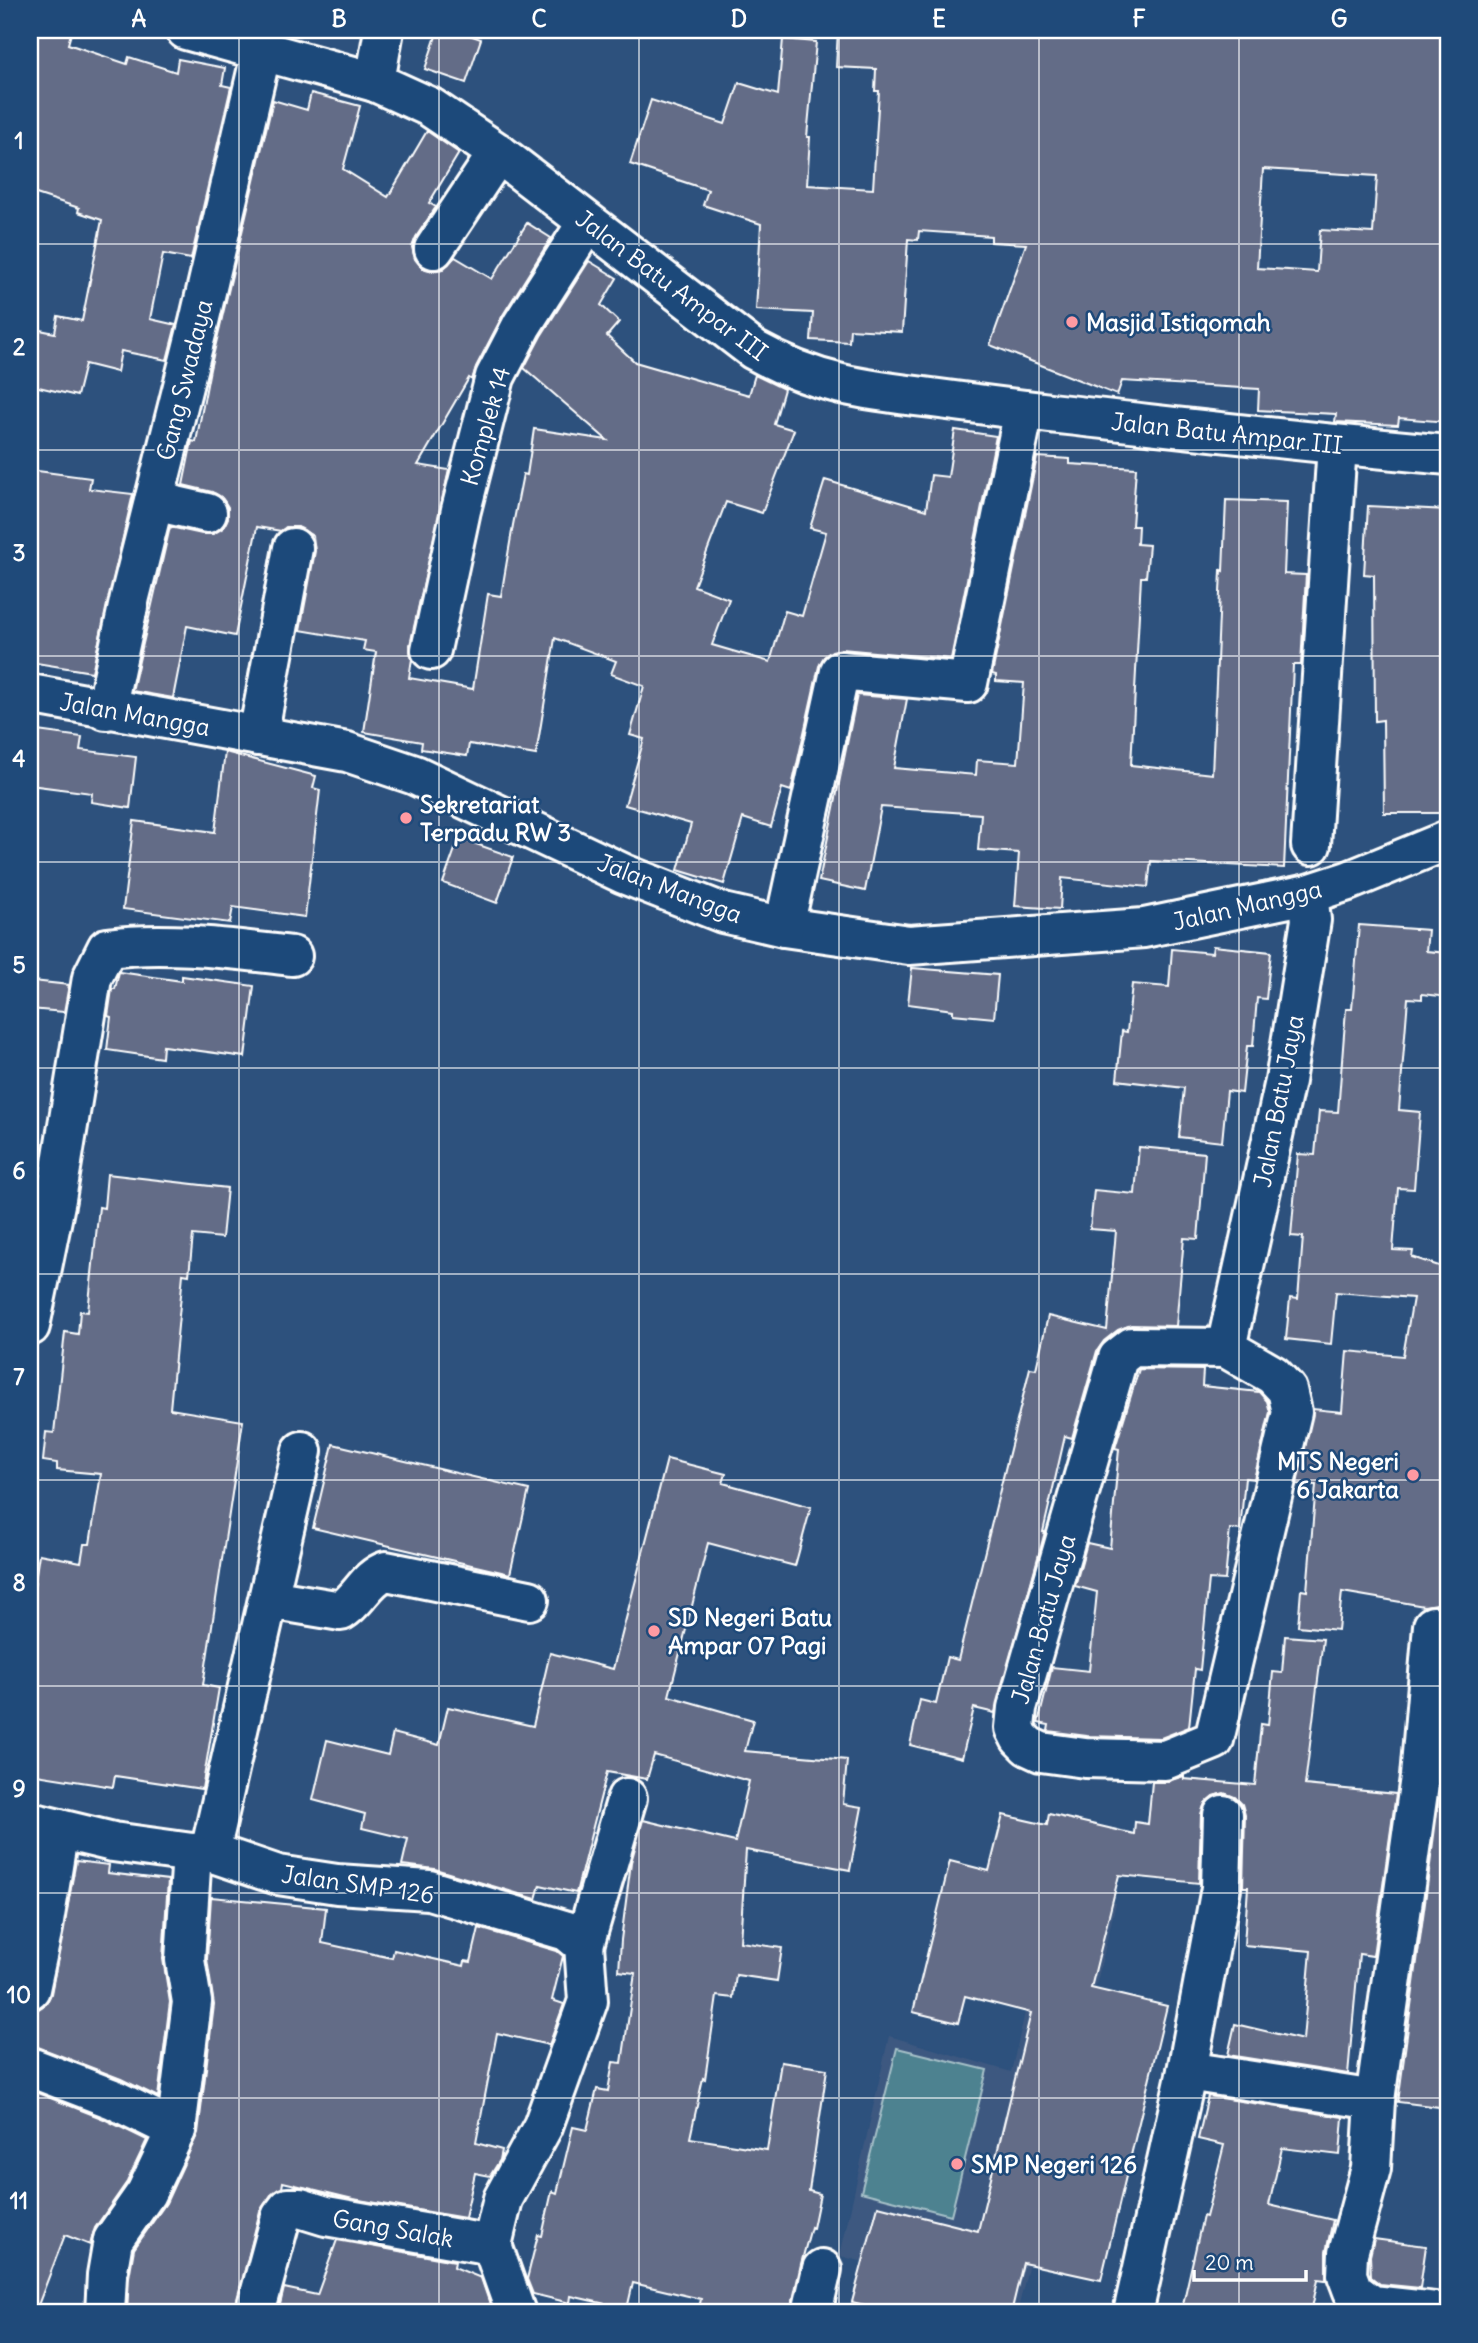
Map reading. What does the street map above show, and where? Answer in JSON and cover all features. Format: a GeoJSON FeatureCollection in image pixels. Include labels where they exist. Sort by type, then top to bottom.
{"type":"FeatureCollection","features":[{"type":"Feature","properties":{"kind":"street","name":"Jalan Batu Ampar III"},"geometry":{"type":"LineString","coordinates":[[186,30],[374,82],[430,107],[498,153],[754,350],[785,368],[826,382],[874,392],[1024,410],[1448,455]]}},
{"type":"Feature","properties":{"kind":"street"},"geometry":{"type":"LineString","coordinates":[[374,82],[384,30]]}},
{"type":"Feature","properties":{"kind":"street","name":"Gang Swadaya"},"geometry":{"type":"LineString","coordinates":[[106,710],[130,597],[202,309],[262,50]]}},
{"type":"Feature","properties":{"kind":"street"},"geometry":{"type":"LineString","coordinates":[[434,248],[498,153]]}},
{"type":"Feature","properties":{"kind":"street","name":"Komplek 14"},"geometry":{"type":"LineString","coordinates":[[431,650],[461,510],[495,377],[522,325],[587,223]]}},
{"type":"Feature","properties":{"kind":"street"},"geometry":{"type":"LineString","coordinates":[[784,927],[840,671],[968,683],[1024,410]]}},
{"type":"Feature","properties":{"kind":"street"},"geometry":{"type":"LineString","coordinates":[[1311,845],[1336,445]]}},
{"type":"Feature","properties":{"kind":"street"},"geometry":{"type":"LineString","coordinates":[[154,501],[207,513]]}},
{"type":"Feature","properties":{"kind":"street"},"geometry":{"type":"LineString","coordinates":[[258,736],[293,548]]}},
{"type":"Feature","properties":{"kind":"street","name":"Jalan Mangga"},"geometry":{"type":"LineString","coordinates":[[30,694],[347,752],[415,775],[624,874],[723,912],[784,927],[909,945],[1144,928],[1308,894],[1348,881],[1448,840]]}},
{"type":"Feature","properties":{"kind":"street","name":"Jalan Batu Jaya"},"geometry":{"type":"LineString","coordinates":[[1226,1348],[1285,1081],[1311,920],[1308,894]]}},
{"type":"Feature","properties":{"kind":"street"},"geometry":{"type":"LineString","coordinates":[[30,1326],[55,1199],[92,978],[107,948],[136,944],[217,947],[292,956]]}},
{"type":"Feature","properties":{"kind":"street","name":"Jalan Batu Jaya"},"geometry":{"type":"LineString","coordinates":[[1132,1347],[1226,1348],[1273,1375],[1287,1390],[1292,1412],[1214,1740],[1165,1760],[1085,1758],[1041,1752],[1028,1746],[1015,1728],[1017,1708],[1118,1358],[1132,1347]]}},
{"type":"Feature","properties":{"kind":"street"},"geometry":{"type":"LineString","coordinates":[[105,2313],[107,2275],[113,2240],[146,2193],[176,2130],[192,2002],[185,1960],[201,1852],[269,1599],[302,1451]]}},
{"type":"Feature","properties":{"kind":"street"},"geometry":{"type":"LineString","coordinates":[[269,1599],[341,1611],[351,1605],[376,1574],[386,1571],[528,1600]]}},
{"type":"Feature","properties":{"kind":"street"},"geometry":{"type":"LineString","coordinates":[[1433,1626],[1420,1777],[1376,2100],[1371,2168],[1348,2253],[1347,2275],[1350,2285],[1361,2299],[1372,2305],[1446,2313]]}},
{"type":"Feature","properties":{"kind":"street"},"geometry":{"type":"LineString","coordinates":[[516,2313],[492,2245],[503,2199],[543,2126],[588,2001],[584,1945],[627,1798]]}},
{"type":"Feature","properties":{"kind":"street"},"geometry":{"type":"LineString","coordinates":[[1133,2313],[1187,2071],[1221,1888],[1223,1815]]}},
{"type":"Feature","properties":{"kind":"street"},"geometry":{"type":"LineString","coordinates":[[30,1989],[43,1928],[44,1825]]}},
{"type":"Feature","properties":{"kind":"street","name":"Jalan SMP 126"},"geometry":{"type":"LineString","coordinates":[[44,1825],[113,1842],[201,1852],[278,1875],[337,1884],[429,1890],[567,1931],[584,1945]]}},
{"type":"Feature","properties":{"kind":"street"},"geometry":{"type":"LineString","coordinates":[[30,2067],[113,2099],[176,2130]]}},
{"type":"Feature","properties":{"kind":"street"},"geometry":{"type":"LineString","coordinates":[[1187,2071],[1376,2100]]}},
{"type":"Feature","properties":{"kind":"street","name":"Gang Salak"},"geometry":{"type":"LineString","coordinates":[[256,2313],[281,2217],[288,2208],[295,2207],[326,2216],[492,2245]]}},
{"type":"Feature","properties":{"kind":"street"},"geometry":{"type":"LineString","coordinates":[[812,2313],[822,2269]]}},
{"type":"Feature","properties":{"kind":"shaded area","name":"SMP Negeri 126"},"geometry":{"type":"Polygon","coordinates":[[[1055,1887],[1116,1903],[1017,2313],[953,2313],[959,2285],[840,2256],[889,2036],[1011,2072],[1055,1887]]]}},
{"type":"Feature","properties":{"kind":"green space"},"geometry":{"type":"Polygon","coordinates":[[[897,2048],[987,2070],[951,2215],[861,2192],[897,2048]]]}},
{"type":"Feature","properties":{"kind":"building"},"geometry":{"type":"Polygon","coordinates":[[[30,30],[72,30],[68,44],[127,64],[129,57],[176,72],[178,59],[225,68],[222,85],[231,87],[191,259],[163,254],[150,319],[176,325],[167,360],[121,351],[117,372],[85,364],[77,396],[30,385],[30,328],[55,333],[58,316],[82,321],[102,220],[78,212],[79,208],[30,192],[30,30]]]}},
{"type":"Feature","properties":{"kind":"building"},"geometry":{"type":"Polygon","coordinates":[[[438,30],[455,30],[481,39],[466,83],[425,69],[438,30]]]}},
{"type":"Feature","properties":{"kind":"building"},"geometry":{"type":"Polygon","coordinates":[[[838,30],[1448,30],[1448,422],[1399,418],[1398,425],[1335,422],[1336,414],[1258,410],[1259,389],[1122,381],[1117,395],[990,345],[1026,244],[991,242],[991,236],[919,231],[918,240],[908,239],[902,332],[850,329],[849,342],[811,340],[813,313],[756,310],[761,224],[703,205],[708,190],[630,164],[651,100],[725,124],[739,83],[778,95],[783,39],[816,42],[807,137],[810,137],[807,185],[873,189],[879,91],[875,91],[876,69],[836,67],[838,30]],[[1263,169],[1257,268],[1317,272],[1320,230],[1373,233],[1377,176],[1263,169]]]}},
{"type":"Feature","properties":{"kind":"building"},"geometry":{"type":"Polygon","coordinates":[[[311,93],[360,106],[343,169],[388,197],[427,131],[459,153],[429,203],[436,207],[412,247],[415,259],[422,268],[432,271],[443,269],[455,257],[492,279],[527,223],[551,238],[503,315],[472,380],[469,378],[418,465],[449,470],[410,645],[412,659],[409,678],[473,689],[488,594],[501,596],[534,429],[607,440],[524,368],[589,261],[617,278],[601,305],[619,322],[607,336],[635,362],[749,395],[755,375],[784,389],[774,424],[794,430],[762,513],[726,502],[694,586],[729,599],[712,645],[770,662],[785,611],[802,616],[826,532],[810,528],[825,480],[926,510],[931,475],[948,477],[955,430],[996,436],[951,659],[842,649],[832,651],[824,657],[819,666],[791,791],[782,788],[771,827],[743,818],[724,884],[678,870],[691,824],[625,805],[644,739],[630,735],[644,686],[611,674],[616,661],[555,638],[536,755],[469,744],[467,756],[421,749],[422,742],[364,732],[376,652],[363,650],[365,641],[300,630],[315,551],[313,536],[298,527],[286,527],[281,531],[257,527],[235,636],[187,626],[173,698],[132,691],[170,527],[213,534],[223,528],[228,518],[228,507],[221,497],[183,485],[192,441],[196,442],[210,369],[273,100],[307,110],[311,93]]]}},
{"type":"Feature","properties":{"kind":"building"},"geometry":{"type":"Polygon","coordinates":[[[1037,457],[1070,459],[1070,464],[1136,468],[1132,526],[1138,526],[1137,544],[1149,545],[1146,577],[1141,577],[1131,765],[1212,774],[1226,500],[1287,502],[1284,574],[1306,575],[1301,665],[1293,665],[1284,868],[1151,861],[1148,887],[1062,878],[1060,909],[1015,906],[1019,853],[978,850],[981,814],[881,807],[865,891],[819,881],[857,695],[907,699],[894,768],[976,775],[977,760],[1018,763],[1024,683],[996,681],[996,675],[992,674],[1037,457]]]}},
{"type":"Feature","properties":{"kind":"building"},"geometry":{"type":"Polygon","coordinates":[[[30,470],[91,478],[89,489],[133,494],[92,672],[30,662],[30,470]]]}},
{"type":"Feature","properties":{"kind":"building"},"geometry":{"type":"Polygon","coordinates":[[[1368,506],[1448,510],[1448,813],[1384,813],[1383,720],[1375,721],[1374,575],[1364,574],[1368,506]]]}},
{"type":"Feature","properties":{"kind":"building"},"geometry":{"type":"Polygon","coordinates":[[[30,730],[82,737],[80,750],[136,757],[130,808],[91,802],[92,793],[30,785],[30,730]]]}},
{"type":"Feature","properties":{"kind":"building"},"geometry":{"type":"Polygon","coordinates":[[[225,752],[316,776],[313,788],[320,790],[305,917],[233,907],[230,923],[123,909],[134,821],[215,832],[225,752]]]}},
{"type":"Feature","properties":{"kind":"building"},"geometry":{"type":"Polygon","coordinates":[[[459,838],[513,857],[497,903],[443,883],[459,838]]]}},
{"type":"Feature","properties":{"kind":"building"},"geometry":{"type":"Polygon","coordinates":[[[1359,925],[1428,930],[1426,951],[1448,953],[1448,997],[1422,994],[1422,999],[1408,998],[1399,1110],[1420,1112],[1414,1189],[1398,1188],[1393,1250],[1413,1251],[1412,1257],[1448,1269],[1448,1610],[1436,1604],[1424,1606],[1342,1592],[1338,1630],[1298,1626],[1301,1590],[1307,1591],[1316,1485],[1297,1484],[1313,1409],[1342,1412],[1347,1351],[1403,1356],[1413,1298],[1336,1292],[1331,1344],[1286,1339],[1290,1298],[1298,1299],[1303,1237],[1291,1236],[1298,1154],[1315,1155],[1319,1111],[1338,1112],[1346,1009],[1352,1009],[1359,925]]]}},
{"type":"Feature","properties":{"kind":"building"},"geometry":{"type":"Polygon","coordinates":[[[1213,946],[1271,952],[1266,999],[1257,998],[1253,1046],[1247,1046],[1242,1093],[1227,1091],[1222,1142],[1179,1137],[1184,1088],[1117,1080],[1122,1031],[1127,1032],[1132,984],[1169,987],[1172,949],[1212,953],[1213,946]]]}},
{"type":"Feature","properties":{"kind":"building"},"geometry":{"type":"Polygon","coordinates":[[[912,968],[998,975],[994,1018],[953,1014],[953,1010],[908,1004],[912,968]]]}},
{"type":"Feature","properties":{"kind":"building"},"geometry":{"type":"Polygon","coordinates":[[[119,972],[182,981],[182,976],[254,986],[245,1057],[163,1046],[162,1058],[107,1050],[112,989],[115,989],[119,972]]]}},
{"type":"Feature","properties":{"kind":"building"},"geometry":{"type":"Polygon","coordinates":[[[33,981],[69,985],[64,1012],[30,1009],[33,981]]]}},
{"type":"Feature","properties":{"kind":"building"},"geometry":{"type":"Polygon","coordinates":[[[1139,1147],[1205,1153],[1198,1239],[1184,1238],[1176,1326],[1131,1325],[1118,1330],[1104,1341],[1097,1351],[1072,1438],[1065,1436],[1045,1532],[995,1713],[974,1708],[962,1758],[910,1745],[920,1700],[936,1704],[947,1657],[958,1660],[1030,1368],[1036,1369],[1048,1316],[1107,1330],[1116,1231],[1090,1229],[1094,1190],[1135,1194],[1139,1147]]]}},
{"type":"Feature","properties":{"kind":"building"},"geometry":{"type":"Polygon","coordinates":[[[107,1174],[227,1188],[222,1238],[193,1235],[189,1275],[183,1274],[170,1409],[243,1421],[203,1685],[219,1688],[202,1789],[115,1776],[113,1787],[30,1774],[30,1586],[34,1587],[39,1554],[81,1562],[84,1544],[90,1544],[101,1474],[57,1470],[57,1463],[43,1461],[46,1432],[54,1433],[65,1332],[78,1334],[80,1311],[88,1312],[99,1207],[104,1208],[107,1174]]]}},
{"type":"Feature","properties":{"kind":"building"},"geometry":{"type":"Polygon","coordinates":[[[1139,1369],[1203,1370],[1202,1386],[1259,1392],[1267,1401],[1270,1412],[1254,1479],[1245,1478],[1240,1530],[1230,1529],[1225,1580],[1209,1579],[1200,1670],[1195,1669],[1189,1727],[1161,1738],[1087,1736],[1048,1731],[1049,1725],[1038,1723],[1052,1667],[1089,1671],[1097,1592],[1075,1586],[1087,1543],[1110,1548],[1119,1449],[1115,1448],[1139,1369]]]}},
{"type":"Feature","properties":{"kind":"building"},"geometry":{"type":"Polygon","coordinates":[[[333,1444],[529,1490],[510,1574],[313,1528],[333,1444]]]}},
{"type":"Feature","properties":{"kind":"building"},"geometry":{"type":"Polygon","coordinates":[[[667,1459],[726,1474],[723,1483],[811,1507],[795,1566],[708,1543],[669,1696],[753,1720],[745,1751],[847,1760],[843,1804],[862,1807],[850,1870],[746,1850],[740,1942],[782,1948],[777,1981],[736,1975],[733,1998],[717,1996],[705,2079],[703,2078],[690,2138],[767,2150],[781,2062],[827,2069],[809,2191],[820,2194],[790,2313],[698,2313],[701,2299],[633,2283],[627,2309],[571,2296],[570,2303],[533,2294],[527,2279],[538,2235],[542,2236],[552,2191],[557,2193],[573,2127],[587,2130],[597,2089],[608,2091],[613,2062],[622,2063],[635,1973],[619,1971],[621,1940],[631,1862],[643,1820],[735,1842],[749,1781],[654,1755],[647,1779],[607,1772],[576,1893],[540,1885],[536,1899],[435,1869],[402,1865],[408,1839],[362,1828],[365,1814],[313,1800],[327,1740],[388,1755],[393,1733],[439,1745],[448,1707],[533,1726],[550,1653],[613,1669],[667,1459]]]}},
{"type":"Feature","properties":{"kind":"building"},"geometry":{"type":"Polygon","coordinates":[[[1285,1636],[1323,1639],[1305,1785],[1396,1794],[1373,1956],[1359,1954],[1348,2074],[1228,2055],[1235,2024],[1303,2040],[1311,1951],[1244,1945],[1248,1887],[1243,1887],[1245,1815],[1242,1804],[1235,1797],[1224,1793],[1213,1796],[1205,1803],[1201,1814],[1199,1883],[1119,1875],[1091,1988],[1167,2006],[1101,2280],[1023,2263],[1011,2313],[899,2313],[852,2302],[878,2206],[978,2231],[1031,2013],[965,1996],[958,2023],[913,2012],[950,1861],[989,1871],[1003,1815],[1047,1825],[1049,1814],[1134,1834],[1135,1822],[1148,1824],[1152,1782],[1165,1782],[1184,1776],[1184,1779],[1255,1785],[1261,1724],[1268,1725],[1273,1672],[1282,1673],[1285,1636]]]}},
{"type":"Feature","properties":{"kind":"building"},"geometry":{"type":"Polygon","coordinates":[[[1439,1798],[1448,1799],[1448,2108],[1398,2102],[1439,1798]]]}},
{"type":"Feature","properties":{"kind":"building"},"geometry":{"type":"Polygon","coordinates":[[[76,1861],[109,1865],[108,1873],[168,1880],[163,1959],[170,2002],[158,2097],[121,2079],[30,2046],[30,2010],[37,2010],[46,2004],[51,1994],[76,1861]]]}},
{"type":"Feature","properties":{"kind":"building"},"geometry":{"type":"Polygon","coordinates":[[[211,1897],[326,1908],[322,1943],[392,1958],[394,1950],[464,1966],[465,1961],[471,1962],[479,1928],[557,1951],[563,1956],[552,2000],[564,2004],[549,2045],[497,2033],[476,2143],[502,2150],[500,2160],[490,2176],[475,2173],[465,2218],[353,2199],[283,2182],[282,2188],[271,2195],[260,2211],[234,2313],[127,2313],[134,2249],[166,2203],[198,2133],[214,2005],[207,1959],[211,1897]]]}},
{"type":"Feature","properties":{"kind":"building"},"geometry":{"type":"Polygon","coordinates":[[[30,2090],[104,2119],[147,2140],[127,2182],[95,2228],[90,2245],[65,2235],[35,2313],[30,2313],[30,2090]]]}},
{"type":"Feature","properties":{"kind":"building"},"geometry":{"type":"Polygon","coordinates":[[[1208,2096],[1343,2117],[1340,2155],[1282,2148],[1269,2205],[1333,2220],[1326,2252],[1326,2280],[1318,2279],[1311,2313],[1181,2313],[1203,2216],[1206,2217],[1224,2145],[1198,2139],[1208,2096]]]}},
{"type":"Feature","properties":{"kind":"building"},"geometry":{"type":"Polygon","coordinates":[[[1374,2239],[1426,2246],[1420,2288],[1380,2284],[1371,2277],[1370,2256],[1374,2239]]]}},
{"type":"Feature","properties":{"kind":"building"},"geometry":{"type":"Polygon","coordinates":[[[337,2240],[455,2261],[454,2267],[481,2278],[492,2310],[490,2313],[278,2313],[284,2288],[317,2295],[337,2240]]]}},
{"type":"Feature","properties":{"kind":"place","name":"Masjid Istiqomah"},"geometry":{"type":"Point","coordinates":[1072,322]}},
{"type":"Feature","properties":{"kind":"place","name":"Sekretariat Terpadu RW 3"},"geometry":{"type":"Point","coordinates":[406,818]}},
{"type":"Feature","properties":{"kind":"place","name":"MTS Negeri 6 Jakarta"},"geometry":{"type":"Point","coordinates":[1413,1475]}},
{"type":"Feature","properties":{"kind":"place","name":"SD Negeri Batu Ampar 07 Pagi"},"geometry":{"type":"Point","coordinates":[654,1631]}},
{"type":"Feature","properties":{"kind":"place","name":"SMP Negeri 126"},"geometry":{"type":"Point","coordinates":[957,2164]}}]}
